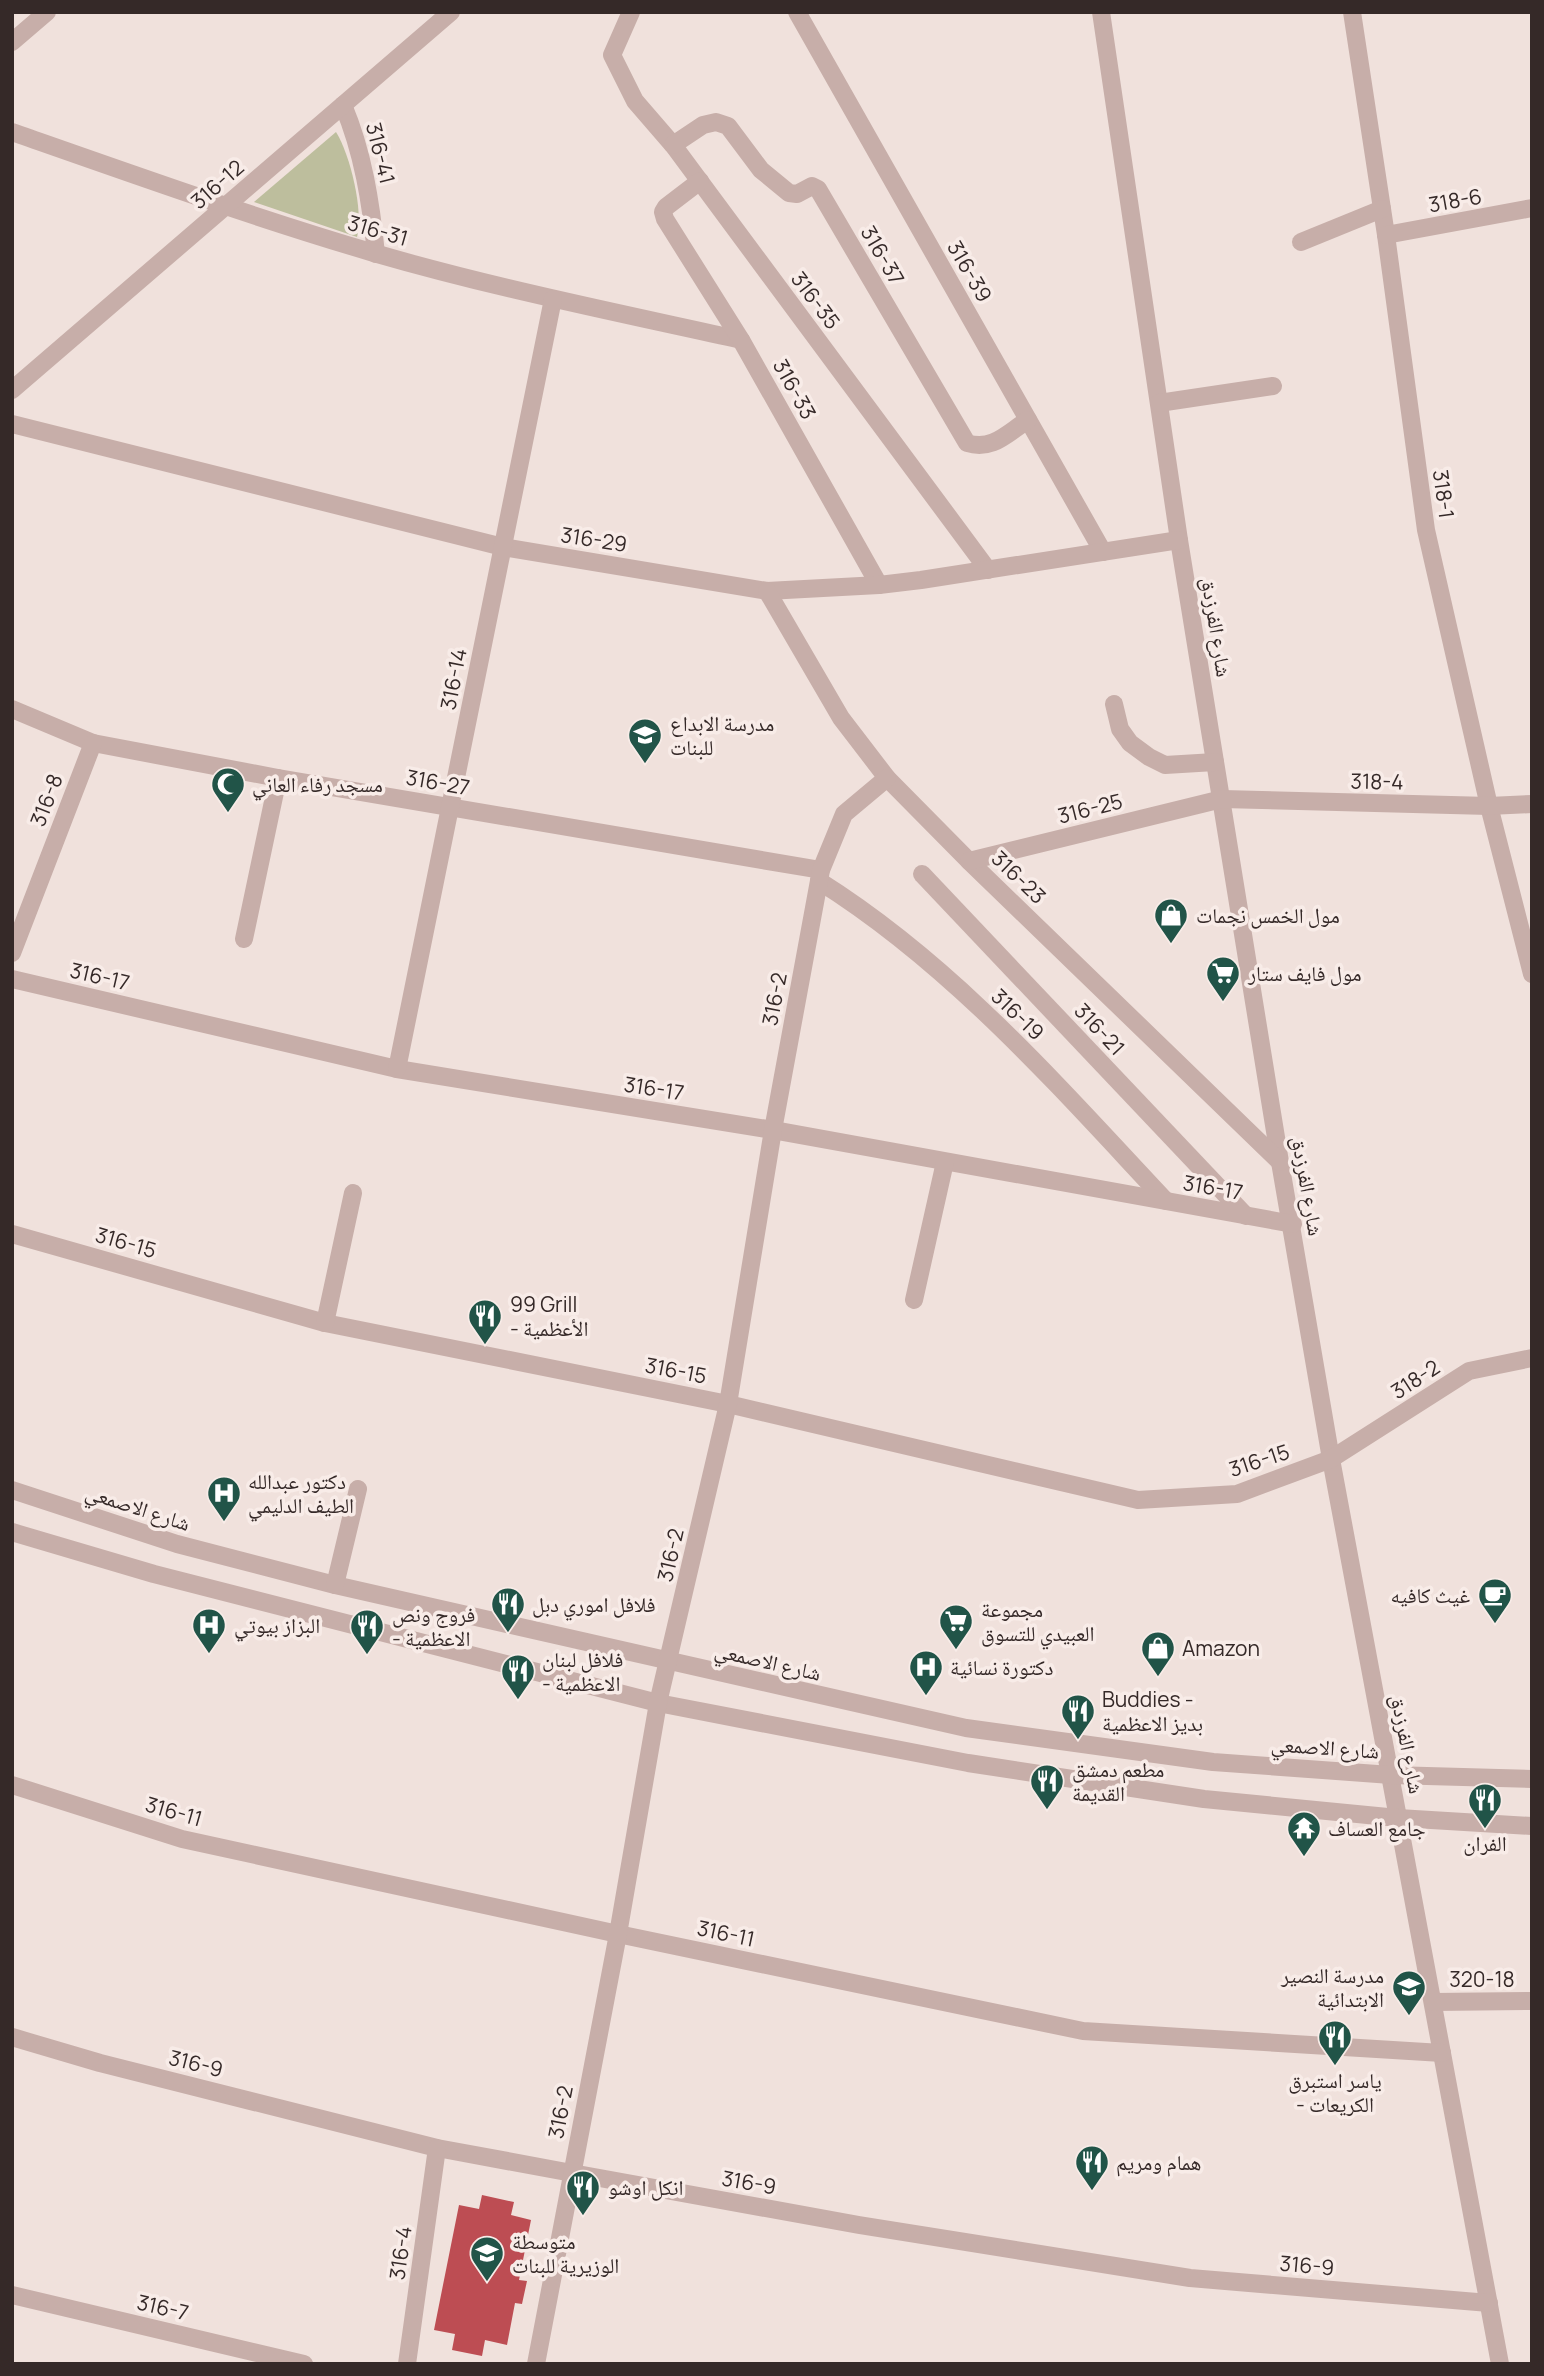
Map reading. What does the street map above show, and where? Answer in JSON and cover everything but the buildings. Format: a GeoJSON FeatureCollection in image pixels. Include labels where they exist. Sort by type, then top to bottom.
{"type":"FeatureCollection","features":[{"type":"Feature","properties":{"kind":"street"},"geometry":{"type":"LineString","coordinates":[[12,42],[47,12]]}},
{"type":"Feature","properties":{"kind":"street","name":"316-12"},"geometry":{"type":"LineString","coordinates":[[12,390],[451,12]]}},
{"type":"Feature","properties":{"kind":"street","name":"316-35"},"geometry":{"type":"LineString","coordinates":[[631,12],[612,55],[635,100],[673,145],[988,570]]}},
{"type":"Feature","properties":{"kind":"street","name":"316-39"},"geometry":{"type":"LineString","coordinates":[[797,12],[1103,552]]}},
{"type":"Feature","properties":{"kind":"street","name":"شارع الفرزدق"},"geometry":{"type":"LineString","coordinates":[[1101,12],[1179,540],[1280,1162],[1293,1224],[1331,1459],[1500,2364]]}},
{"type":"Feature","properties":{"kind":"street","name":"318-1"},"geometry":{"type":"LineString","coordinates":[[1352,12],[1386,235],[1426,530],[1489,806],[1532,974]]}},
{"type":"Feature","properties":{"kind":"street","name":"316-41"},"geometry":{"type":"LineString","coordinates":[[343,105],[355,134],[366,182],[376,254]]}},
{"type":"Feature","properties":{"kind":"street","name":"316-37"},"geometry":{"type":"LineString","coordinates":[[673,145],[703,125],[716,122],[727,126],[761,170],[789,193],[797,194],[812,186],[818,189],[967,443],[989,445],[1028,420]]}},
{"type":"Feature","properties":{"kind":"street","name":"316-31"},"geometry":{"type":"LineString","coordinates":[[12,132],[226,206],[376,254],[553,299],[741,340]]}},
{"type":"Feature","properties":{"kind":"street","name":"316-33"},"geometry":{"type":"LineString","coordinates":[[700,181],[666,207],[663,212],[665,219],[741,340],[879,585]]}},
{"type":"Feature","properties":{"kind":"street","name":"318-6"},"geometry":{"type":"LineString","coordinates":[[1386,235],[1532,208]]}},
{"type":"Feature","properties":{"kind":"street"},"geometry":{"type":"LineString","coordinates":[[1301,242],[1382,209]]}},
{"type":"Feature","properties":{"kind":"street","name":"316-14"},"geometry":{"type":"LineString","coordinates":[[397,1069],[553,299]]}},
{"type":"Feature","properties":{"kind":"street"},"geometry":{"type":"LineString","coordinates":[[1159,403],[1273,386]]}},
{"type":"Feature","properties":{"kind":"street","name":"316-29"},"geometry":{"type":"LineString","coordinates":[[12,424],[503,547],[767,591],[879,585],[1179,540]]}},
{"type":"Feature","properties":{"kind":"street","name":"316-23"},"geometry":{"type":"LineString","coordinates":[[767,591],[841,718],[887,778],[1280,1162]]}},
{"type":"Feature","properties":{"kind":"street"},"geometry":{"type":"LineString","coordinates":[[1114,704],[1120,729],[1130,743],[1157,761],[1177,766],[1215,762]]}},
{"type":"Feature","properties":{"kind":"street","name":"316-27"},"geometry":{"type":"LineString","coordinates":[[12,709],[93,743],[820,876]]}},
{"type":"Feature","properties":{"kind":"street","name":"316-8"},"geometry":{"type":"LineString","coordinates":[[12,953],[93,743]]}},
{"type":"Feature","properties":{"kind":"street"},"geometry":{"type":"LineString","coordinates":[[244,939],[278,778]]}},
{"type":"Feature","properties":{"kind":"street","name":"316-2"},"geometry":{"type":"LineString","coordinates":[[536,2364],[618,1934],[658,1703],[728,1404],[773,1130],[820,876],[844,814],[887,778]]}},
{"type":"Feature","properties":{"kind":"street","name":"318-4"},"geometry":{"type":"LineString","coordinates":[[1222,799],[1489,806],[1532,804]]}},
{"type":"Feature","properties":{"kind":"street","name":"316-25"},"geometry":{"type":"LineString","coordinates":[[969,860],[1222,799]]}},
{"type":"Feature","properties":{"kind":"street","name":"316-21"},"geometry":{"type":"LineString","coordinates":[[922,874],[1246,1216]]}},
{"type":"Feature","properties":{"kind":"street","name":"316-19"},"geometry":{"type":"LineString","coordinates":[[820,876],[961,990],[1042,1068],[1166,1201]]}},
{"type":"Feature","properties":{"kind":"street","name":"316-17"},"geometry":{"type":"LineString","coordinates":[[12,979],[397,1069],[773,1130],[1293,1224]]}},
{"type":"Feature","properties":{"kind":"street"},"geometry":{"type":"LineString","coordinates":[[914,1300],[945,1162]]}},
{"type":"Feature","properties":{"kind":"street"},"geometry":{"type":"LineString","coordinates":[[325,1323],[353,1193]]}},
{"type":"Feature","properties":{"kind":"street","name":"316-15"},"geometry":{"type":"LineString","coordinates":[[12,1234],[325,1323],[728,1404],[1138,1500],[1237,1494],[1331,1459]]}},
{"type":"Feature","properties":{"kind":"street","name":"318-2"},"geometry":{"type":"LineString","coordinates":[[1331,1459],[1469,1371],[1532,1358]]}},
{"type":"Feature","properties":{"kind":"street"},"geometry":{"type":"LineString","coordinates":[[335,1585],[358,1489]]}},
{"type":"Feature","properties":{"kind":"street","name":"شارع الاصمعي"},"geometry":{"type":"LineString","coordinates":[[12,1490],[177,1544],[335,1585],[967,1728],[1213,1762],[1391,1775],[1532,1779]]}},
{"type":"Feature","properties":{"kind":"street"},"geometry":{"type":"LineString","coordinates":[[12,1532],[154,1574],[658,1703],[981,1765],[1204,1799],[1398,1818],[1532,1826]]}},
{"type":"Feature","properties":{"kind":"street","name":"316-11"},"geometry":{"type":"LineString","coordinates":[[12,1785],[182,1839],[1083,2031],[1442,2053]]}},
{"type":"Feature","properties":{"kind":"street","name":"320-18"},"geometry":{"type":"LineString","coordinates":[[1433,2002],[1532,2001]]}},
{"type":"Feature","properties":{"kind":"street","name":"316-9"},"geometry":{"type":"LineString","coordinates":[[12,2038],[437,2148],[859,2225],[1189,2278],[1489,2303]]}},
{"type":"Feature","properties":{"kind":"street","name":"316-4"},"geometry":{"type":"LineString","coordinates":[[407,2364],[437,2148]]}},
{"type":"Feature","properties":{"kind":"street","name":"316-7"},"geometry":{"type":"LineString","coordinates":[[12,2295],[304,2364]]}},
{"type":"Feature","properties":{"kind":"green space"},"geometry":{"type":"Polygon","coordinates":[[[336,132],[346,154],[354,183],[359,213],[357,237],[254,202],[336,132]]]}},
{"type":"Feature","properties":{"kind":"place","name":"مدرسة الابداع للبنات"},"geometry":{"type":"Point","coordinates":[645,765]}},
{"type":"Feature","properties":{"kind":"place","name":"مسجد رفاء العاني"},"geometry":{"type":"Point","coordinates":[228,814]}},
{"type":"Feature","properties":{"kind":"place","name":"مول الخمس نجمات"},"geometry":{"type":"Point","coordinates":[1171,945]}},
{"type":"Feature","properties":{"kind":"place","name":"مول فايف ستار"},"geometry":{"type":"Point","coordinates":[1223,1003]}},
{"type":"Feature","properties":{"kind":"place","name":"99 Grill - الأعظمية"},"geometry":{"type":"Point","coordinates":[485,1346]}},
{"type":"Feature","properties":{"kind":"place","name":"دكتور عبدالله الطيف الدليمي"},"geometry":{"type":"Point","coordinates":[224,1523]}},
{"type":"Feature","properties":{"kind":"place","name":"غيث كافيه"},"geometry":{"type":"Point","coordinates":[1495,1625]}},
{"type":"Feature","properties":{"kind":"place","name":"فلافل اموري دبل"},"geometry":{"type":"Point","coordinates":[508,1634]}},
{"type":"Feature","properties":{"kind":"place","name":"مجموعة العبيدي للتسوق"},"geometry":{"type":"Point","coordinates":[956,1651]}},
{"type":"Feature","properties":{"kind":"place","name":"البزاز بيوتي"},"geometry":{"type":"Point","coordinates":[209,1655]}},
{"type":"Feature","properties":{"kind":"place","name":"فروج ونص - الاعظمية"},"geometry":{"type":"Point","coordinates":[367,1656]}},
{"type":"Feature","properties":{"kind":"place","name":"Amazon"},"geometry":{"type":"Point","coordinates":[1158,1678]}},
{"type":"Feature","properties":{"kind":"place","name":"دكتورة نسائية"},"geometry":{"type":"Point","coordinates":[926,1697]}},
{"type":"Feature","properties":{"kind":"place","name":"فلافل لبنان - الاعظمية"},"geometry":{"type":"Point","coordinates":[518,1701]}},
{"type":"Feature","properties":{"kind":"place","name":"Buddies - بديز الاعظمية"},"geometry":{"type":"Point","coordinates":[1078,1741]}},
{"type":"Feature","properties":{"kind":"place","name":"مطعم دمشق القديمة"},"geometry":{"type":"Point","coordinates":[1047,1811]}},
{"type":"Feature","properties":{"kind":"place","name":"الفران"},"geometry":{"type":"Point","coordinates":[1485,1830]}},
{"type":"Feature","properties":{"kind":"place","name":"جامع العساف"},"geometry":{"type":"Point","coordinates":[1304,1858]}},
{"type":"Feature","properties":{"kind":"place","name":"مدرسة النصير الابتدائية"},"geometry":{"type":"Point","coordinates":[1409,2017]}},
{"type":"Feature","properties":{"kind":"place","name":"ياسر استبرق - الكريعات"},"geometry":{"type":"Point","coordinates":[1335,2067]}},
{"type":"Feature","properties":{"kind":"place","name":"همام ومريم"},"geometry":{"type":"Point","coordinates":[1092,2192]}},
{"type":"Feature","properties":{"kind":"place","name":"انكل اوشو"},"geometry":{"type":"Point","coordinates":[583,2217]}},
{"type":"Feature","properties":{"kind":"place","name":"متوسطة الوزيرية للبنات"},"geometry":{"type":"Point","coordinates":[487,2283]}}]}
